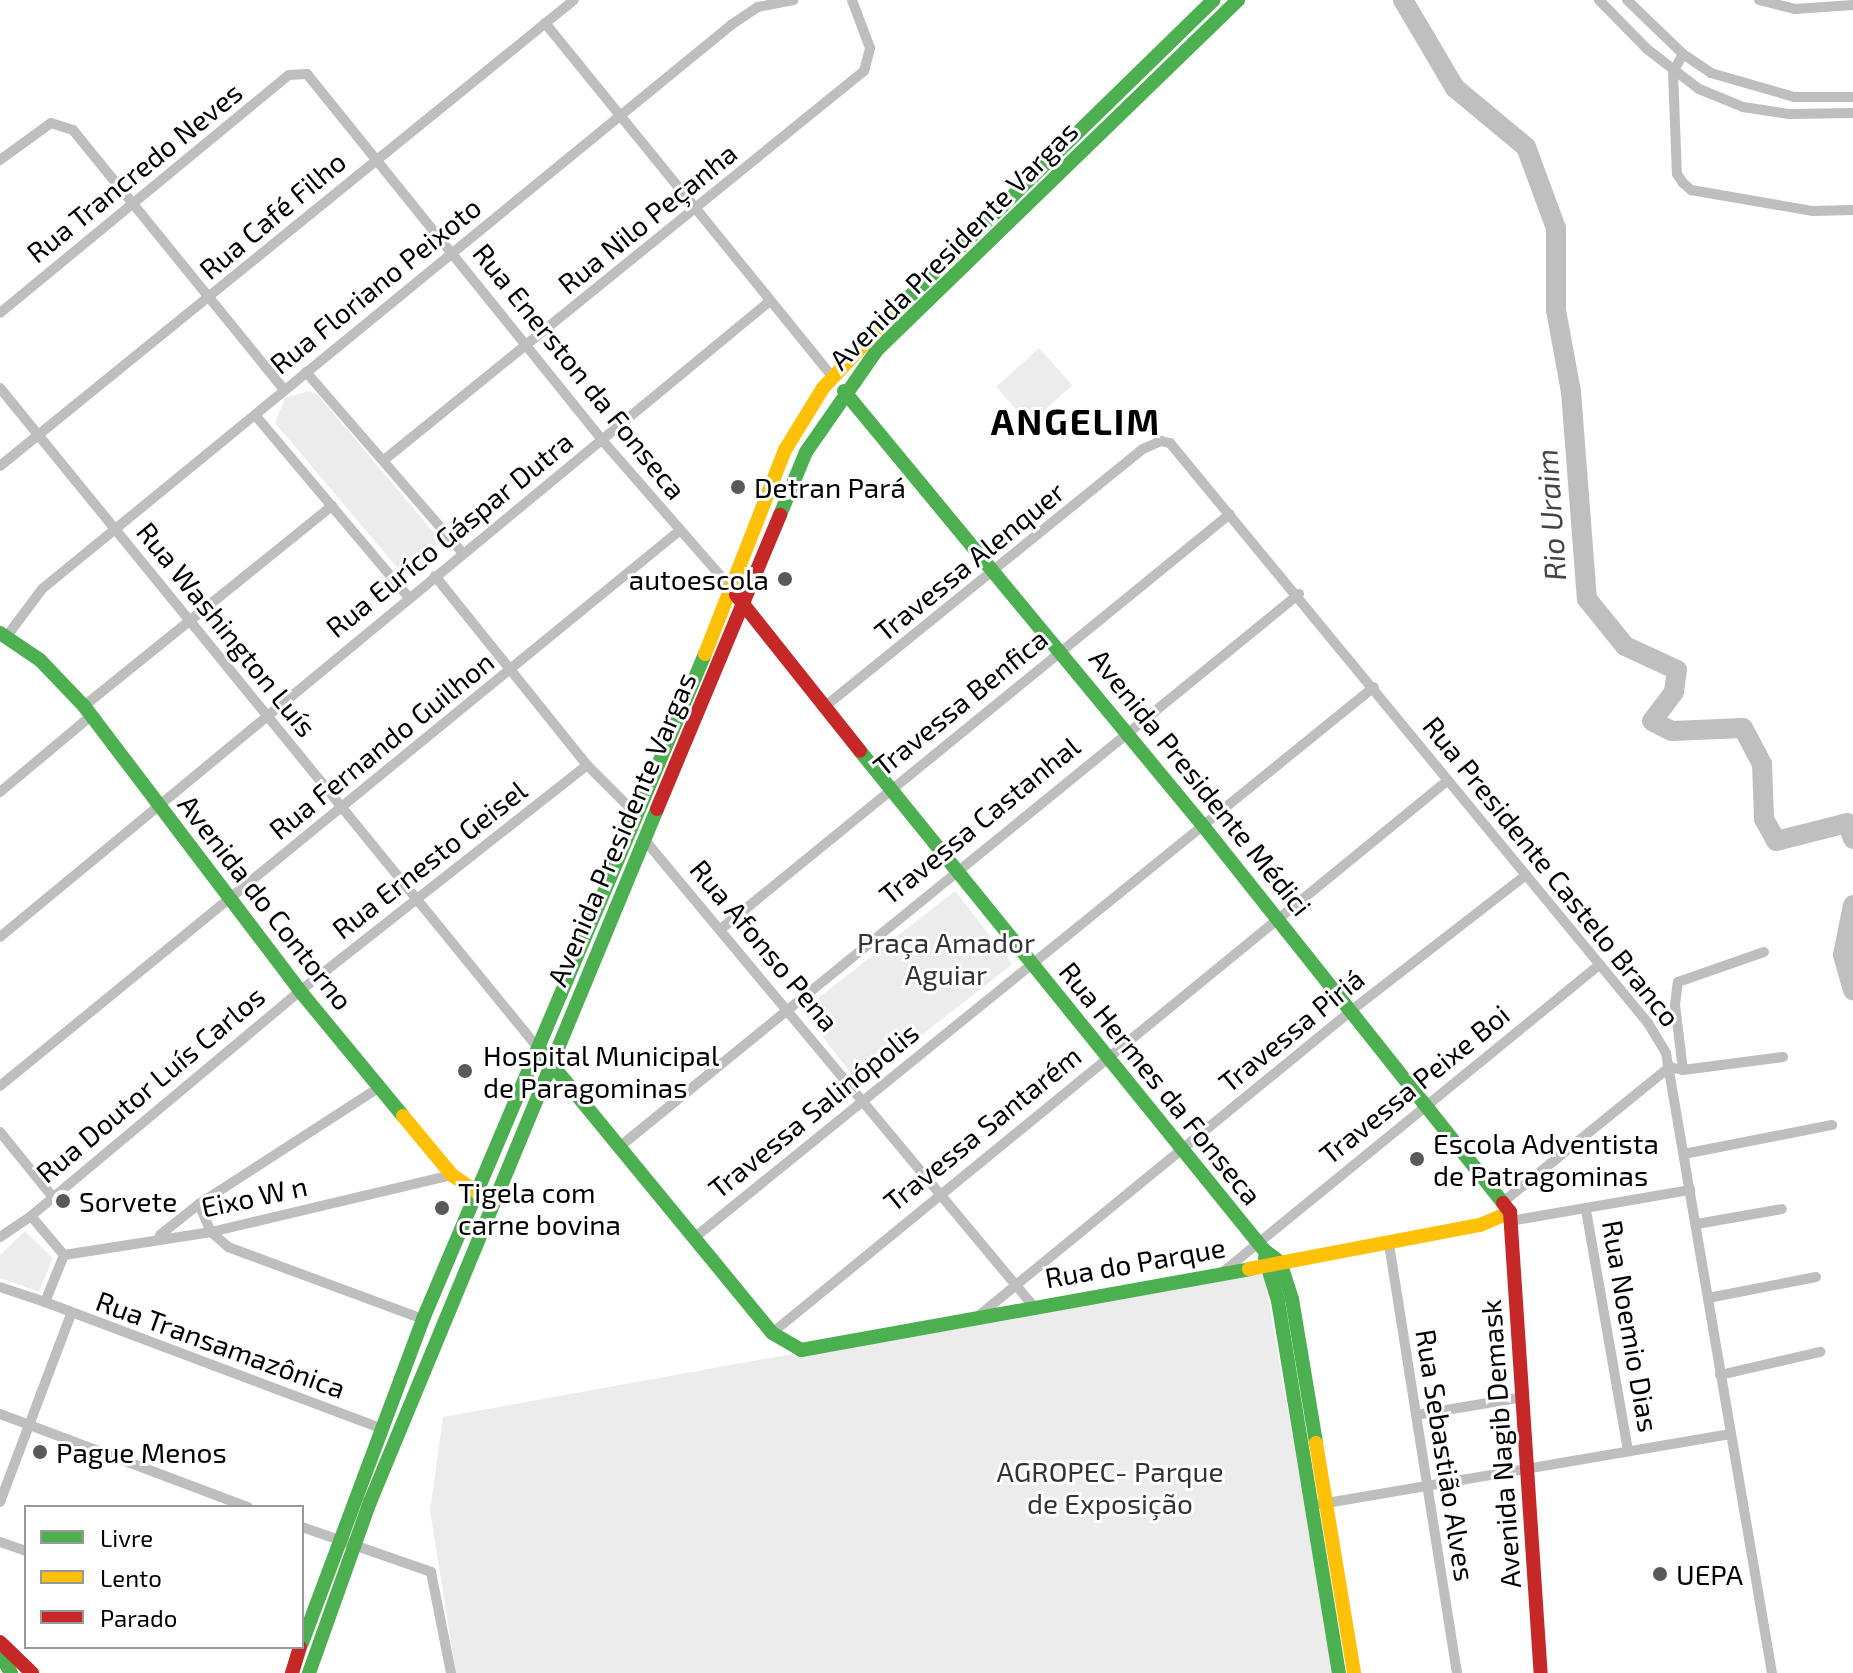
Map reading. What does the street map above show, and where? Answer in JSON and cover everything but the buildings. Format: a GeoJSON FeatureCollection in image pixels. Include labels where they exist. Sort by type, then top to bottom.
{"type":"FeatureCollection","features":[{"type":"Feature","properties":{"kind":"street","name":"Rua Café Filho"},"geometry":{"type":"LineString","coordinates":[[0,466],[574,0]]}},
{"type":"Feature","properties":{"kind":"street","name":"Rua Floriano Peixoto"},"geometry":{"type":"LineString","coordinates":[[4,635],[42,589],[747,12],[793,0]]}},
{"type":"Feature","properties":{"kind":"street","name":"Rua Nilo Peçanha"},"geometry":{"type":"LineString","coordinates":[[384,460],[864,71],[870,48],[852,0]]}},
{"type":"Feature","properties":{"kind":"street","name":"Avenida Presidente Vargas"},"geometry":{"type":"LineString","coordinates":[[309,1673],[354,1548],[492,1203],[551,1069],[642,836],[745,605],[806,452],[844,391],[877,350],[1150,74],[1214,0]]}},
{"type":"Feature","properties":{"kind":"street","name":"Avenida Presidente Vargas"},"geometry":{"type":"LineString","coordinates":[[1150,74],[1238,0]]}},
{"type":"Feature","properties":{"kind":"street"},"geometry":{"type":"LineString","coordinates":[[1599,0],[1673,72],[1743,107],[1789,114],[1853,113]]}},
{"type":"Feature","properties":{"kind":"street"},"geometry":{"type":"LineString","coordinates":[[1627,0],[1683,54],[1711,73],[1752,89],[1794,97],[1853,97]]}},
{"type":"Feature","properties":{"kind":"street"},"geometry":{"type":"LineString","coordinates":[[1759,0],[1795,9],[1853,5]]}},
{"type":"Feature","properties":{"kind":"street"},"geometry":{"type":"LineString","coordinates":[[545,23],[832,376]]}},
{"type":"Feature","properties":{"kind":"street"},"geometry":{"type":"LineString","coordinates":[[1683,54],[1673,72],[1677,174],[1691,190],[1813,211],[1853,210]]}},
{"type":"Feature","properties":{"kind":"street","name":"Rua Enerston da Fonseca"},"geometry":{"type":"LineString","coordinates":[[300,72],[312,79],[374,162],[453,253],[602,440],[732,589]]}},
{"type":"Feature","properties":{"kind":"street","name":"Rua Trancredo Neves"},"geometry":{"type":"LineString","coordinates":[[0,313],[289,75],[300,72]]}},
{"type":"Feature","properties":{"kind":"street","name":"Avenida Presidente Vargas"},"geometry":{"type":"LineString","coordinates":[[304,1632],[423,1319],[732,589],[785,450],[832,376],[1126,98]]}},
{"type":"Feature","properties":{"kind":"street"},"geometry":{"type":"LineString","coordinates":[[0,160],[51,123],[73,130],[284,390]]}},
{"type":"Feature","properties":{"kind":"street","name":"Rua Euríco Gáspar Dutra"},"geometry":{"type":"LineString","coordinates":[[0,937],[770,301]]}},
{"type":"Feature","properties":{"kind":"street"},"geometry":{"type":"LineString","coordinates":[[306,372],[463,553]]}},
{"type":"Feature","properties":{"kind":"street","name":"Rua Washington Luís"},"geometry":{"type":"LineString","coordinates":[[0,388],[539,1049]]}},
{"type":"Feature","properties":{"kind":"street","name":"Avenida Presidente Médici"},"geometry":{"type":"LineString","coordinates":[[844,391],[1062,651],[1125,735],[1278,918],[1428,1105],[1508,1212]]}},
{"type":"Feature","properties":{"kind":"street"},"geometry":{"type":"LineString","coordinates":[[255,415],[409,598]]}},
{"type":"Feature","properties":{"kind":"street","name":"Rua Presidente Castelo Branco"},"geometry":{"type":"LineString","coordinates":[[1143,449],[1161,441],[1170,443],[1299,594],[1648,1023],[1670,1067],[1729,1434],[1772,1673]]}},
{"type":"Feature","properties":{"kind":"street","name":"Travessa Alenquer"},"geometry":{"type":"LineString","coordinates":[[823,708],[994,573],[1143,449]]}},
{"type":"Feature","properties":{"kind":"street"},"geometry":{"type":"LineString","coordinates":[[0,792],[190,620],[332,506]]}},
{"type":"Feature","properties":{"kind":"street","name":"Travessa Benfica"},"geometry":{"type":"LineString","coordinates":[[722,928],[1230,514]]}},
{"type":"Feature","properties":{"kind":"street","name":"Rua Fernando Guilhon"},"geometry":{"type":"LineString","coordinates":[[0,1086],[513,670],[679,531]]}},
{"type":"Feature","properties":{"kind":"street"},"geometry":{"type":"LineString","coordinates":[[435,576],[587,765],[636,814]]}},
{"type":"Feature","properties":{"kind":"street","name":"Rua Hermes da Fonseca"},"geometry":{"type":"LineString","coordinates":[[732,589],[823,708],[1260,1246]]}},
{"type":"Feature","properties":{"kind":"street","name":"Travessa Castanhal"},"geometry":{"type":"LineString","coordinates":[[618,1148],[954,870],[1299,594]]}},
{"type":"Feature","properties":{"kind":"street","name":"Avenida do Contorno"},"geometry":{"type":"LineString","coordinates":[[4,635],[40,660],[88,711],[300,991],[452,1175],[477,1197],[492,1203]]}},
{"type":"Feature","properties":{"kind":"street","name":"Travessa Salinópolis"},"geometry":{"type":"LineString","coordinates":[[694,1238],[1029,963],[1204,827],[1374,687]]}},
{"type":"Feature","properties":{"kind":"street","name":"Rua Ernesto Geisel"},"geometry":{"type":"LineString","coordinates":[[300,991],[587,765]]}},
{"type":"Feature","properties":{"kind":"street","name":"Travessa Santarém"},"geometry":{"type":"LineString","coordinates":[[772,1333],[1448,780]]}},
{"type":"Feature","properties":{"kind":"street","name":"Rua Afonso Pena"},"geometry":{"type":"LineString","coordinates":[[642,836],[722,928],[1034,1307]]}},
{"type":"Feature","properties":{"kind":"street","name":"Travessa Piriá"},"geometry":{"type":"LineString","coordinates":[[977,1317],[1352,1010],[1526,875]]}},
{"type":"Feature","properties":{"kind":"street"},"geometry":{"type":"LineString","coordinates":[[1683,1070],[1675,1005],[1678,982],[1764,952]]}},
{"type":"Feature","properties":{"kind":"street","name":"Travessa Peixe Boi"},"geometry":{"type":"LineString","coordinates":[[1224,1271],[1260,1246],[1600,964]]}},
{"type":"Feature","properties":{"kind":"street","name":"Rua Doutor Luís Carlos"},"geometry":{"type":"LineString","coordinates":[[0,1237],[31,1216],[51,1195],[300,991]]}},
{"type":"Feature","properties":{"kind":"street"},"geometry":{"type":"LineString","coordinates":[[539,1049],[551,1069],[772,1333]]}},
{"type":"Feature","properties":{"kind":"street"},"geometry":{"type":"LineString","coordinates":[[1508,1212],[1670,1067],[1683,1070],[1783,1057]]}},
{"type":"Feature","properties":{"kind":"street"},"geometry":{"type":"LineString","coordinates":[[159,1237],[199,1204],[380,1087]]}},
{"type":"Feature","properties":{"kind":"street"},"geometry":{"type":"LineString","coordinates":[[1684,1154],[1832,1125]]}},
{"type":"Feature","properties":{"kind":"street"},"geometry":{"type":"LineString","coordinates":[[0,1132],[51,1195]]}},
{"type":"Feature","properties":{"kind":"street","name":"Eixo W n"},"geometry":{"type":"LineString","coordinates":[[64,1255],[159,1237],[211,1232],[452,1175]]}},
{"type":"Feature","properties":{"kind":"street"},"geometry":{"type":"LineString","coordinates":[[1508,1212],[1586,1210],[1690,1190]]}},
{"type":"Feature","properties":{"kind":"street"},"geometry":{"type":"LineString","coordinates":[[199,1204],[211,1232],[228,1247],[423,1319]]}},
{"type":"Feature","properties":{"kind":"street"},"geometry":{"type":"LineString","coordinates":[[1697,1224],[1782,1209]]}},
{"type":"Feature","properties":{"kind":"street","name":"Rua Noemio Dias"},"geometry":{"type":"LineString","coordinates":[[1586,1210],[1628,1451]]}},
{"type":"Feature","properties":{"kind":"street","name":"Rua do Parque"},"geometry":{"type":"LineString","coordinates":[[772,1333],[793,1348],[810,1350],[1224,1271],[1389,1244],[1480,1225],[1508,1212]]}},
{"type":"Feature","properties":{"kind":"street","name":"Avenida Nagib Demask"},"geometry":{"type":"LineString","coordinates":[[1508,1212],[1524,1397],[1541,1673]]}},
{"type":"Feature","properties":{"kind":"street"},"geometry":{"type":"LineString","coordinates":[[31,1216],[64,1255],[45,1302]]}},
{"type":"Feature","properties":{"kind":"street","name":"Rua Sebastião Alves"},"geometry":{"type":"LineString","coordinates":[[1389,1244],[1457,1673]]}},
{"type":"Feature","properties":{"kind":"street"},"geometry":{"type":"LineString","coordinates":[[1260,1246],[1274,1264],[1278,1301],[1354,1673]]}},
{"type":"Feature","properties":{"kind":"street"},"geometry":{"type":"LineString","coordinates":[[1708,1298],[1816,1277]]}},
{"type":"Feature","properties":{"kind":"street","name":"Rua Transamazônica"},"geometry":{"type":"LineString","coordinates":[[0,1287],[382,1429]]}},
{"type":"Feature","properties":{"kind":"street"},"geometry":{"type":"LineString","coordinates":[[0,1502],[71,1314]]}},
{"type":"Feature","properties":{"kind":"street"},"geometry":{"type":"LineString","coordinates":[[1720,1375],[1820,1352]]}},
{"type":"Feature","properties":{"kind":"street"},"geometry":{"type":"LineString","coordinates":[[1416,1415],[1524,1397]]}},
{"type":"Feature","properties":{"kind":"street"},"geometry":{"type":"LineString","coordinates":[[0,1414],[243,1505]]}},
{"type":"Feature","properties":{"kind":"street"},"geometry":{"type":"LineString","coordinates":[[1318,1505],[1729,1434]]}},
{"type":"Feature","properties":{"kind":"street"},"geometry":{"type":"LineString","coordinates":[[1318,1505],[1339,1673]]}},
{"type":"Feature","properties":{"kind":"street"},"geometry":{"type":"LineString","coordinates":[[304,1528],[434,1576],[451,1673]]}},
{"type":"Feature","properties":{"kind":"street"},"geometry":{"type":"LineString","coordinates":[[0,1542],[24,1550]]}},
{"type":"Feature","properties":{"kind":"street"},"geometry":{"type":"LineString","coordinates":[[0,1642],[32,1673]]}},
{"type":"Feature","properties":{"kind":"street","name":"Avenida Presidente Vargas"},"geometry":{"type":"LineString","coordinates":[[292,1673],[298,1649]]}},
{"type":"Feature","properties":{"kind":"street"},"geometry":{"type":"LineString","coordinates":[[0,1654],[11,1673]]}},
{"type":"Feature","properties":{"kind":"green space"},"geometry":{"type":"Polygon","coordinates":[[[1039,348],[1072,385],[1029,424],[996,387],[1039,348]]]}},
{"type":"Feature","properties":{"kind":"green space"},"geometry":{"type":"Polygon","coordinates":[[[309,391],[318,395],[439,539],[430,566],[414,574],[400,571],[275,423],[285,398],[309,391]]]}},
{"type":"Feature","properties":{"kind":"green space","name":"Praça Amador Aguiar"},"geometry":{"type":"Polygon","coordinates":[[[955,891],[1012,964],[859,1084],[802,1010],[955,891]]]}},
{"type":"Feature","properties":{"kind":"green space"},"geometry":{"type":"Polygon","coordinates":[[[25,1231],[53,1258],[39,1292],[0,1278],[0,1255],[25,1231]]]}},
{"type":"Feature","properties":{"kind":"green space","name":"AGROPEC- Parque de Exposição"},"geometry":{"type":"Polygon","coordinates":[[[1263,1269],[1334,1673],[456,1673],[430,1511],[443,1417],[1263,1269]]]}},
{"type":"Feature","properties":{"kind":"waterway","name":"Rio Uraim"},"geometry":{"type":"LineString","coordinates":[[1403,0],[1455,88],[1526,147],[1556,228],[1556,310],[1571,392],[1587,599],[1625,646],[1677,670],[1674,692],[1652,721],[1672,731],[1743,728],[1762,764],[1764,819],[1776,841],[1847,823],[1853,839]]}},
{"type":"Feature","properties":{"kind":"waterway","name":"Rio Uraim"},"geometry":{"type":"LineString","coordinates":[[1853,905],[1843,955],[1853,991]]}},
{"type":"Feature","properties":{"kind":"traffic: fast"},"geometry":{"type":"LineString","coordinates":[[903,303],[1214,0]]}},
{"type":"Feature","properties":{"kind":"traffic: fast"},"geometry":{"type":"LineString","coordinates":[[780,515],[806,452],[877,350],[1238,0]]}},
{"type":"Feature","properties":{"kind":"traffic: fast"},"geometry":{"type":"LineString","coordinates":[[844,391],[1204,827],[1503,1203]]}},
{"type":"Feature","properties":{"kind":"traffic: fast"},"geometry":{"type":"LineString","coordinates":[[0,633],[40,660],[84,706],[300,991],[403,1116]]}},
{"type":"Feature","properties":{"kind":"traffic: fast"},"geometry":{"type":"LineString","coordinates":[[304,1638],[423,1319],[705,654]]}},
{"type":"Feature","properties":{"kind":"traffic: fast"},"geometry":{"type":"LineString","coordinates":[[860,751],[1264,1250],[1280,1262],[1292,1299],[1316,1443]]}},
{"type":"Feature","properties":{"kind":"traffic: fast"},"geometry":{"type":"LineString","coordinates":[[309,1673],[370,1502],[657,809]]}},
{"type":"Feature","properties":{"kind":"traffic: fast"},"geometry":{"type":"LineString","coordinates":[[539,1049],[772,1333],[801,1350],[1249,1269]]}},
{"type":"Feature","properties":{"kind":"traffic: fast"},"geometry":{"type":"LineString","coordinates":[[1265,1258],[1278,1301],[1339,1673]]}},
{"type":"Feature","properties":{"kind":"traffic: fast"},"geometry":{"type":"LineString","coordinates":[[0,1654],[11,1673]]}},
{"type":"Feature","properties":{"kind":"traffic: slow"},"geometry":{"type":"LineString","coordinates":[[705,654],[785,450],[823,388],[903,303]]}},
{"type":"Feature","properties":{"kind":"traffic: slow"},"geometry":{"type":"LineString","coordinates":[[403,1116],[452,1175],[492,1203]]}},
{"type":"Feature","properties":{"kind":"traffic: slow"},"geometry":{"type":"LineString","coordinates":[[1249,1269],[1480,1225],[1510,1212]]}},
{"type":"Feature","properties":{"kind":"traffic: slow"},"geometry":{"type":"LineString","coordinates":[[1316,1443],[1354,1673]]}},
{"type":"Feature","properties":{"kind":"traffic: jam"},"geometry":{"type":"LineString","coordinates":[[657,809],[780,515]]}},
{"type":"Feature","properties":{"kind":"traffic: jam"},"geometry":{"type":"LineString","coordinates":[[736,595],[860,751]]}},
{"type":"Feature","properties":{"kind":"traffic: jam"},"geometry":{"type":"LineString","coordinates":[[1503,1203],[1510,1212],[1541,1673]]}},
{"type":"Feature","properties":{"kind":"traffic: jam"},"geometry":{"type":"LineString","coordinates":[[0,1642],[32,1673]]}},
{"type":"Feature","properties":{"kind":"traffic: jam"},"geometry":{"type":"LineString","coordinates":[[292,1673],[299,1649]]}},
{"type":"Feature","properties":{"kind":"place","name":"Detran Pará"},"geometry":{"type":"Point","coordinates":[738,487]}},
{"type":"Feature","properties":{"kind":"place","name":"autoescola"},"geometry":{"type":"Point","coordinates":[785,579]}},
{"type":"Feature","properties":{"kind":"place","name":"Hospital Municipal de Paragominas"},"geometry":{"type":"Point","coordinates":[465,1071]}},
{"type":"Feature","properties":{"kind":"place","name":"Escola Adventista de Patragominas"},"geometry":{"type":"Point","coordinates":[1417,1159]}},
{"type":"Feature","properties":{"kind":"place","name":"Sorvete"},"geometry":{"type":"Point","coordinates":[63,1201]}},
{"type":"Feature","properties":{"kind":"place","name":"Tigela com carne bovina"},"geometry":{"type":"Point","coordinates":[442,1208]}},
{"type":"Feature","properties":{"kind":"place","name":"Pague Menos"},"geometry":{"type":"Point","coordinates":[40,1452]}},
{"type":"Feature","properties":{"kind":"place","name":"UEPA"},"geometry":{"type":"Point","coordinates":[1660,1574]}},
{"type":"Feature","properties":{"kind":"district","name":"ANGELIM"},"geometry":{"type":"Point","coordinates":[1076,421]}}]}
